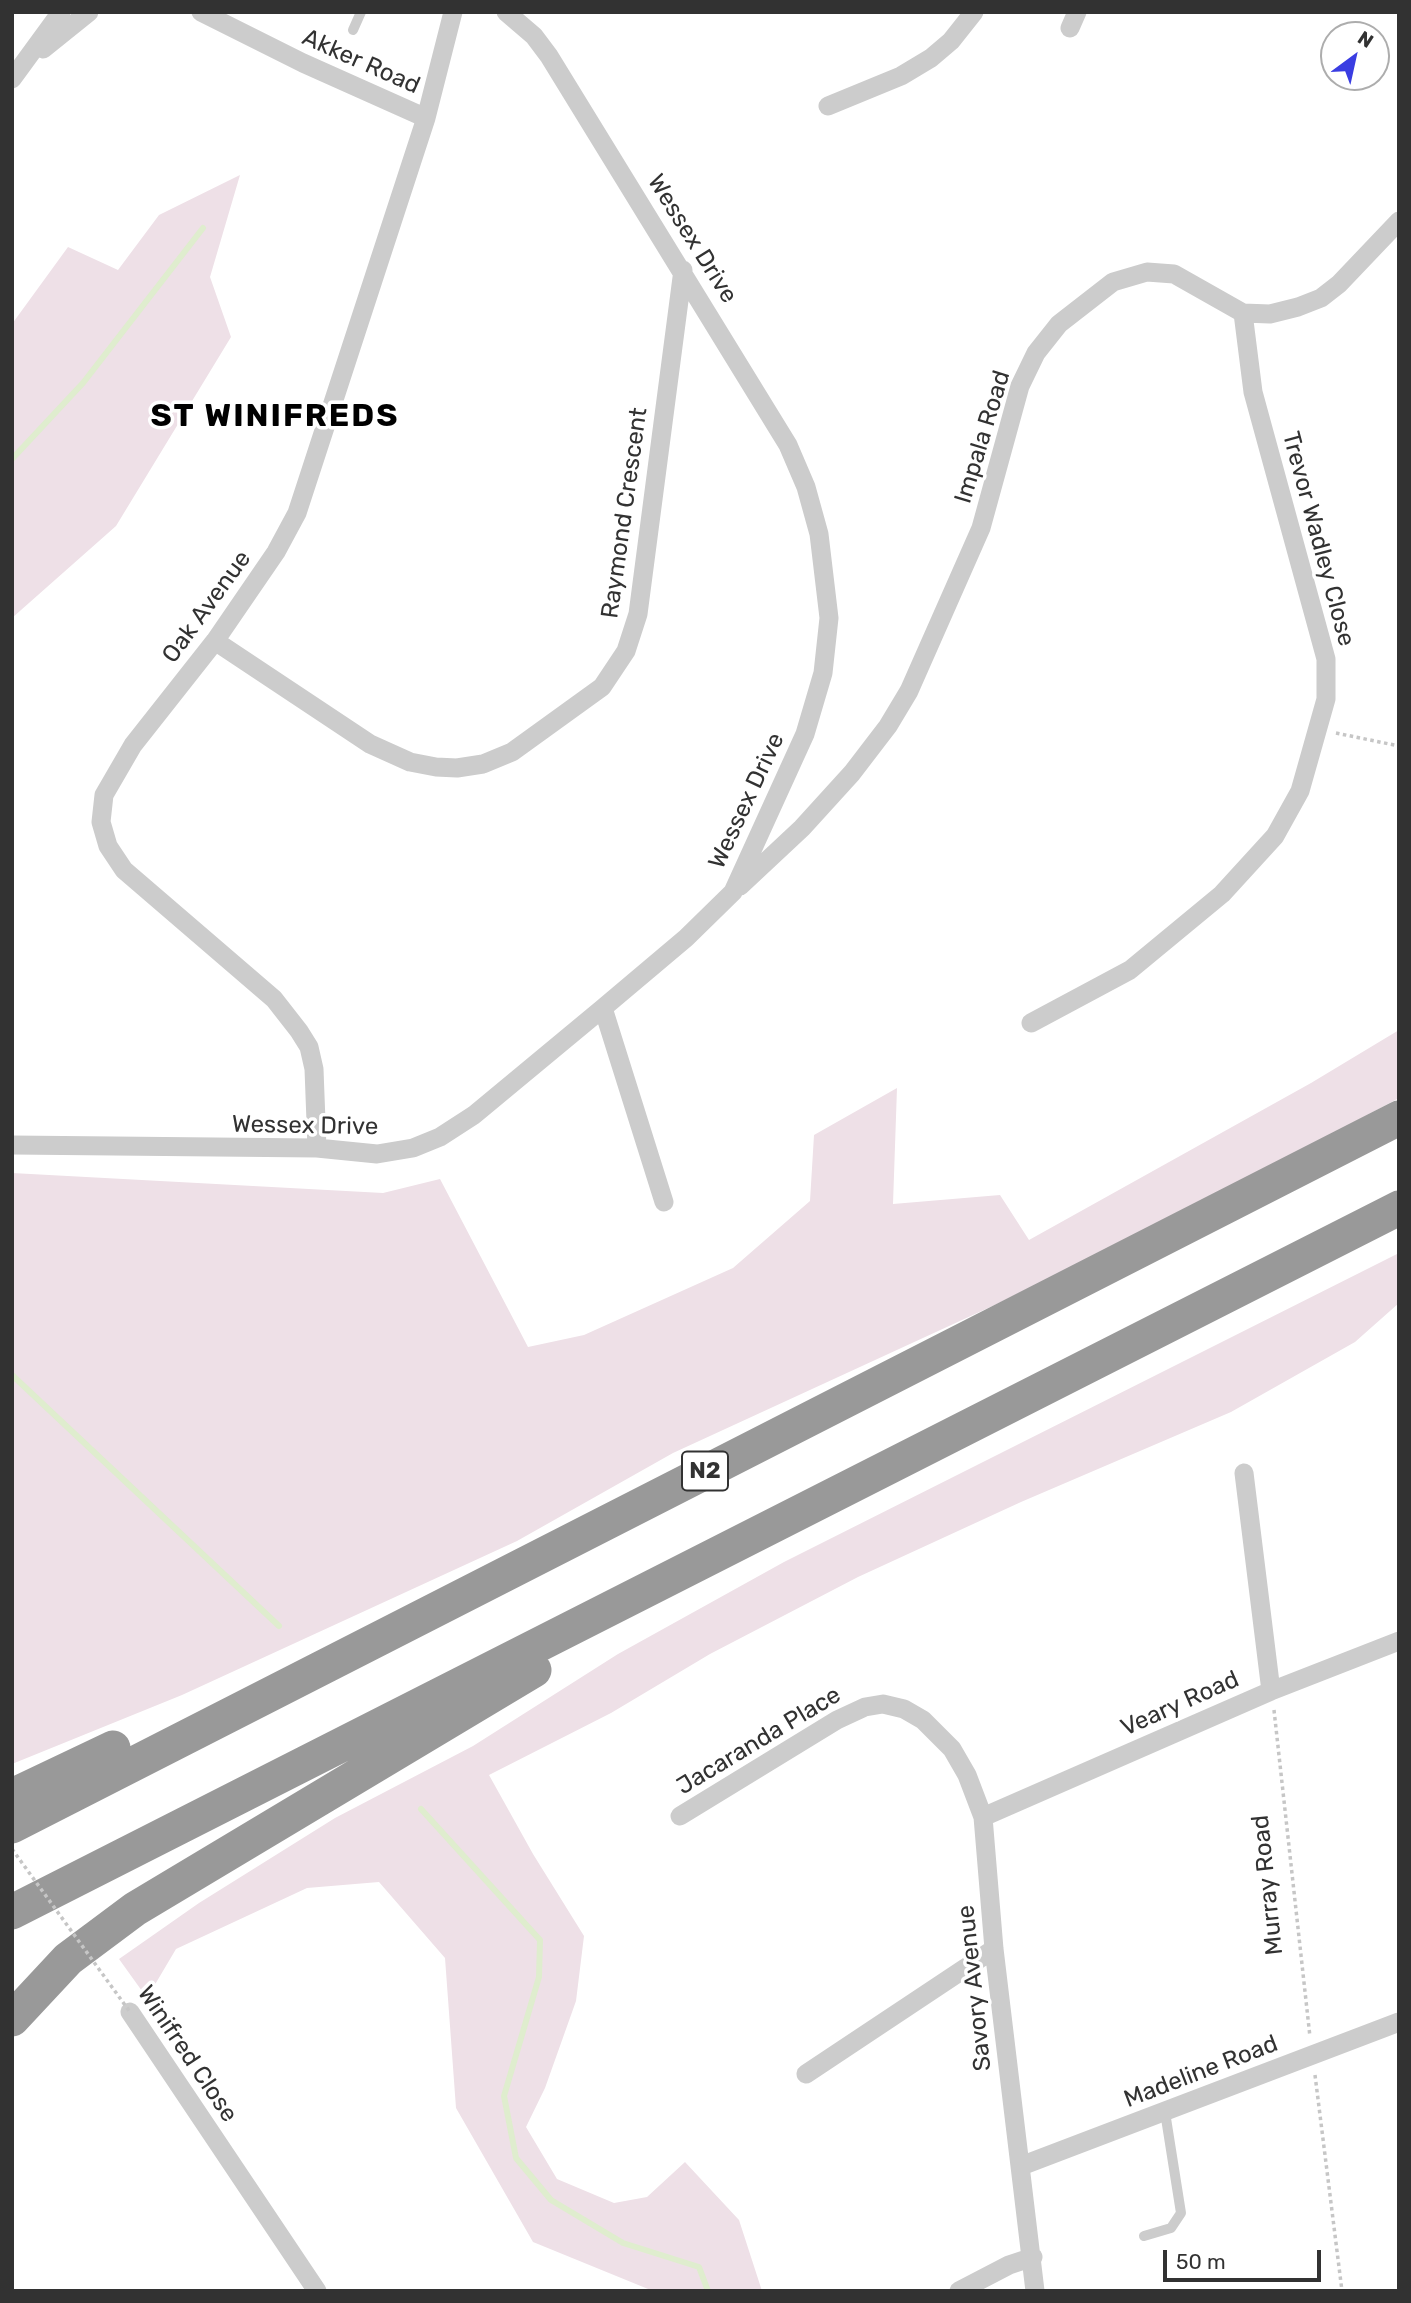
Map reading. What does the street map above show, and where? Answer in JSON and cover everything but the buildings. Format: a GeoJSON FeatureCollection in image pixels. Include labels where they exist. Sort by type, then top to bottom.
{"type":"FeatureCollection","features":[{"type":"Feature","properties":{"kind":"highway","name":"N2"},"geometry":{"type":"LineString","coordinates":[[12,1826],[1399,1118]]}},
{"type":"Feature","properties":{"kind":"highway"},"geometry":{"type":"LineString","coordinates":[[12,1912],[1399,1208]]}},
{"type":"Feature","properties":{"kind":"highway"},"geometry":{"type":"LineString","coordinates":[[12,1796],[598,1514],[638,1498],[663,1492]]}},
{"type":"Feature","properties":{"kind":"highway"},"geometry":{"type":"LineString","coordinates":[[12,2019],[68,1959],[135,1909],[561,1654],[704,1574],[744,1539]]}},
{"type":"Feature","properties":{"kind":"street"},"geometry":{"type":"LineString","coordinates":[[12,79],[61,12]]}},
{"type":"Feature","properties":{"kind":"street"},"geometry":{"type":"LineString","coordinates":[[25,63],[89,12]]}},
{"type":"Feature","properties":{"kind":"street","name":"Akker Road"},"geometry":{"type":"LineString","coordinates":[[201,12],[303,63],[426,118]]}},
{"type":"Feature","properties":{"kind":"street","name":"Oak Avenue"},"geometry":{"type":"LineString","coordinates":[[317,1149],[314,1069],[309,1047],[274,999],[124,870],[108,846],[102,822],[104,795],[119,767],[215,641],[276,552],[306,491],[426,118],[453,12]]}},
{"type":"Feature","properties":{"kind":"street","name":"Wessex Drive"},"geometry":{"type":"LineString","coordinates":[[12,1144],[317,1149],[377,1154],[413,1148],[440,1137],[474,1115],[603,1008],[686,937],[733,892],[805,734],[823,673],[829,618],[819,534],[806,487],[788,445],[683,270],[549,56],[534,36],[506,12]]}},
{"type":"Feature","properties":{"kind":"street"},"geometry":{"type":"LineString","coordinates":[[828,106],[901,76],[931,58],[951,41],[974,12]]}},
{"type":"Feature","properties":{"kind":"street"},"geometry":{"type":"LineString","coordinates":[[1243,313],[1270,314],[1321,298],[1356,269],[1399,221]]}},
{"type":"Feature","properties":{"kind":"street","name":"Raymond Crescent"},"geometry":{"type":"LineString","coordinates":[[215,641],[370,744],[411,762],[457,768],[483,764],[512,752],[584,701],[615,671],[636,624],[683,270]]}},
{"type":"Feature","properties":{"kind":"street","name":"Impala Road"},"geometry":{"type":"LineString","coordinates":[[733,892],[802,828],[852,773],[902,703],[981,528],[1020,386],[1036,353],[1059,324],[1113,282],[1147,272],[1174,274],[1243,313]]}},
{"type":"Feature","properties":{"kind":"street","name":"Trevor Wadley Close"},"geometry":{"type":"LineString","coordinates":[[1031,1023],[1130,970],[1222,894],[1250,867],[1275,836],[1300,791],[1326,699],[1326,659],[1253,391],[1243,313]]}},
{"type":"Feature","properties":{"kind":"street"},"geometry":{"type":"LineString","coordinates":[[603,1008],[664,1202]]}},
{"type":"Feature","properties":{"kind":"street"},"geometry":{"type":"LineString","coordinates":[[1244,1473],[1272,1691]]}},
{"type":"Feature","properties":{"kind":"street","name":"Veary Road"},"geometry":{"type":"LineString","coordinates":[[983,1817],[1272,1691],[1399,1641]]}},
{"type":"Feature","properties":{"kind":"street","name":"Jacaranda Place"},"geometry":{"type":"LineString","coordinates":[[680,1816],[837,1720],[865,1707],[883,1704],[904,1709]]}},
{"type":"Feature","properties":{"kind":"street","name":"Savory Avenue"},"geometry":{"type":"LineString","coordinates":[[904,1709],[923,1720],[952,1749],[967,1775],[983,1817],[994,1949],[1035,2291]]}},
{"type":"Feature","properties":{"kind":"street"},"geometry":{"type":"LineString","coordinates":[[806,2074],[994,1949]]}},
{"type":"Feature","properties":{"kind":"street","name":"Winifred Close"},"geometry":{"type":"LineString","coordinates":[[130,2011],[317,2291]]}},
{"type":"Feature","properties":{"kind":"street","name":"Madeline Road"},"geometry":{"type":"LineString","coordinates":[[1021,2166],[1399,2022]]}},
{"type":"Feature","properties":{"kind":"street"},"geometry":{"type":"LineString","coordinates":[[959,2291],[1009,2265],[1033,2258]]}},
{"type":"Feature","properties":{"kind":"lane"},"geometry":{"type":"LineString","coordinates":[[353,30],[361,12]]}},
{"type":"Feature","properties":{"kind":"lane"},"geometry":{"type":"LineString","coordinates":[[1144,2236],[1171,2228],[1181,2213],[1165,2112]]}},
{"type":"Feature","properties":{"kind":"path"},"geometry":{"type":"LineString","coordinates":[[1318,730],[1399,746]]}},
{"type":"Feature","properties":{"kind":"path","name":"Murray Road"},"geometry":{"type":"LineString","coordinates":[[1272,1691],[1312,2056],[1342,2291]]}},
{"type":"Feature","properties":{"kind":"path","name":"Winifred Close"},"geometry":{"type":"LineString","coordinates":[[12,1849],[130,2011]]}},
{"type":"Feature","properties":{"kind":"shaded area"},"geometry":{"type":"Polygon","coordinates":[[[240,175],[210,277],[231,337],[116,526],[12,618],[12,324],[68,247],[118,270],[159,215],[240,175]]]}},
{"type":"Feature","properties":{"kind":"shaded area"},"geometry":{"type":"Polygon","coordinates":[[[1399,1030],[1399,1098],[1252,1177],[999,1303],[673,1453],[517,1541],[182,1695],[12,1764],[12,1173],[383,1193],[440,1179],[528,1347],[584,1335],[733,1268],[810,1201],[814,1135],[897,1088],[893,1204],[1000,1195],[1029,1240],[1311,1083],[1399,1030]]]}},
{"type":"Feature","properties":{"kind":"shaded area"},"geometry":{"type":"Polygon","coordinates":[[[1399,1253],[1399,1303],[1355,1342],[1231,1412],[1021,1502],[858,1577],[710,1654],[611,1713],[489,1775],[533,1854],[584,1936],[576,2001],[545,2088],[526,2127],[557,2179],[614,2203],[647,2197],[685,2162],[739,2220],[762,2291],[653,2291],[533,2242],[456,2108],[445,1958],[379,1882],[307,1888],[176,1949],[147,1998],[119,1959],[199,1903],[335,1818],[473,1746],[618,1654],[784,1562],[1399,1253]]]}},
{"type":"Feature","properties":{"kind":"waterway"},"geometry":{"type":"LineString","coordinates":[[12,459],[83,383],[203,228]]}},
{"type":"Feature","properties":{"kind":"waterway"},"geometry":{"type":"LineString","coordinates":[[12,1375],[279,1626]]}},
{"type":"Feature","properties":{"kind":"waterway"},"geometry":{"type":"LineString","coordinates":[[421,1809],[540,1940],[539,1977],[504,2096],[516,2158],[551,2200],[623,2243],[699,2267],[708,2291]]}},
{"type":"Feature","properties":{"kind":"district","name":"ST WINIFREDS"},"geometry":{"type":"Point","coordinates":[275,417]}}]}
